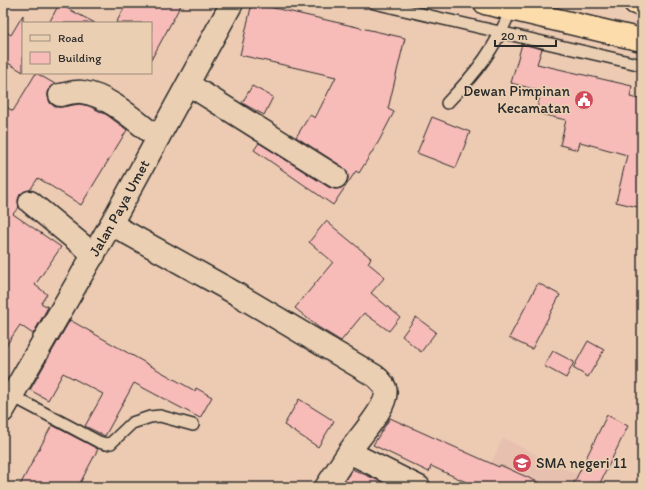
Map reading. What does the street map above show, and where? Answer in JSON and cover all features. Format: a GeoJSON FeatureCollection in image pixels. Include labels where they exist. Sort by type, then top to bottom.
{"type":"FeatureCollection","features":[{"type":"Feature","properties":{"kind":"highway"},"geometry":{"type":"LineString","coordinates":[[485,3],[642,40]]}},
{"type":"Feature","properties":{"kind":"highway"},"geometry":{"type":"LineString","coordinates":[[635,3],[642,5]]}},
{"type":"Feature","properties":{"kind":"street","name":"Jalan Paya Umet"},"geometry":{"type":"LineString","coordinates":[[6,399],[94,255],[232,3]]}},
{"type":"Feature","properties":{"kind":"street"},"geometry":{"type":"LineString","coordinates":[[188,84],[336,177]]}},
{"type":"Feature","properties":{"kind":"street"},"geometry":{"type":"LineString","coordinates":[[60,95],[81,92],[99,97],[113,105],[158,138]]}},
{"type":"Feature","properties":{"kind":"street"},"geometry":{"type":"LineString","coordinates":[[30,202],[94,255]]}},
{"type":"Feature","properties":{"kind":"street"},"geometry":{"type":"LineString","coordinates":[[111,224],[235,293],[381,381],[385,388],[385,397],[382,407],[349,452],[326,487]]}},
{"type":"Feature","properties":{"kind":"street"},"geometry":{"type":"LineString","coordinates":[[349,452],[419,487]]}},
{"type":"Feature","properties":{"kind":"lane"},"geometry":{"type":"LineString","coordinates":[[374,3],[642,65]]}},
{"type":"Feature","properties":{"kind":"lane"},"geometry":{"type":"LineString","coordinates":[[447,103],[484,62],[502,32],[511,9]]}},
{"type":"Feature","properties":{"kind":"lane"},"geometry":{"type":"LineString","coordinates":[[6,399],[106,444],[111,443],[132,423],[150,417],[160,416],[193,425]]}},
{"type":"Feature","properties":{"kind":"shaded area","name":"SMA negeri 11"},"geometry":{"type":"Polygon","coordinates":[[[503,438],[603,487],[479,487],[503,438]]]}},
{"type":"Feature","properties":{"kind":"building"},"geometry":{"type":"Polygon","coordinates":[[[127,3],[182,3],[152,58],[152,22],[117,22],[127,3]]]}},
{"type":"Feature","properties":{"kind":"building"},"geometry":{"type":"Polygon","coordinates":[[[252,3],[405,38],[388,109],[394,112],[379,141],[359,173],[356,171],[333,205],[254,150],[259,143],[330,188],[341,188],[347,183],[347,172],[343,167],[296,137],[310,115],[315,118],[336,77],[240,55],[252,3]]]}},
{"type":"Feature","properties":{"kind":"building"},"geometry":{"type":"Polygon","coordinates":[[[59,4],[93,22],[50,22],[59,4]]]}},
{"type":"Feature","properties":{"kind":"building"},"geometry":{"type":"Polygon","coordinates":[[[23,15],[22,71],[3,60],[3,30],[11,35],[23,15]]]}},
{"type":"Feature","properties":{"kind":"building"},"geometry":{"type":"Polygon","coordinates":[[[522,44],[542,49],[537,64],[632,86],[630,97],[642,100],[642,208],[616,202],[627,155],[580,142],[578,150],[560,145],[566,120],[536,113],[541,91],[511,83],[522,44]]]}},
{"type":"Feature","properties":{"kind":"building"},"geometry":{"type":"Polygon","coordinates":[[[35,74],[38,74],[55,84],[48,90],[48,97],[50,103],[55,107],[79,104],[89,106],[107,115],[127,130],[81,205],[38,178],[30,190],[20,194],[18,200],[19,207],[13,214],[61,247],[35,285],[47,294],[41,303],[48,307],[33,334],[20,325],[3,350],[3,105],[13,111],[35,74]]]}},
{"type":"Feature","properties":{"kind":"building"},"geometry":{"type":"Polygon","coordinates":[[[252,86],[273,97],[264,115],[242,103],[252,86]]]}},
{"type":"Feature","properties":{"kind":"building"},"geometry":{"type":"Polygon","coordinates":[[[432,117],[470,132],[456,168],[417,153],[432,117]]]}},
{"type":"Feature","properties":{"kind":"building"},"geometry":{"type":"Polygon","coordinates":[[[326,221],[371,258],[368,263],[385,277],[371,293],[400,317],[389,331],[364,313],[341,341],[318,327],[295,308],[333,262],[309,242],[326,221]]]}},
{"type":"Feature","properties":{"kind":"building"},"geometry":{"type":"Polygon","coordinates":[[[538,283],[560,295],[532,349],[509,338],[538,283]]]}},
{"type":"Feature","properties":{"kind":"building"},"geometry":{"type":"Polygon","coordinates":[[[416,317],[436,332],[421,352],[402,336],[416,317]]]}},
{"type":"Feature","properties":{"kind":"building"},"geometry":{"type":"Polygon","coordinates":[[[70,320],[195,391],[196,388],[212,397],[200,418],[134,383],[105,436],[85,426],[103,394],[63,373],[48,400],[30,390],[70,320]]]}},
{"type":"Feature","properties":{"kind":"building"},"geometry":{"type":"Polygon","coordinates":[[[588,341],[604,350],[588,377],[573,368],[588,341]]]}},
{"type":"Feature","properties":{"kind":"building"},"geometry":{"type":"Polygon","coordinates":[[[553,351],[574,362],[566,378],[544,366],[553,351]]]}},
{"type":"Feature","properties":{"kind":"building"},"geometry":{"type":"Polygon","coordinates":[[[299,399],[334,421],[318,447],[284,425],[299,399]]]}},
{"type":"Feature","properties":{"kind":"building"},"geometry":{"type":"Polygon","coordinates":[[[607,415],[628,426],[598,487],[572,487],[607,415]]]}},
{"type":"Feature","properties":{"kind":"building"},"geometry":{"type":"Polygon","coordinates":[[[390,418],[499,467],[500,465],[549,487],[477,487],[431,466],[429,472],[373,445],[390,418]]]}},
{"type":"Feature","properties":{"kind":"building"},"geometry":{"type":"Polygon","coordinates":[[[52,425],[98,449],[78,487],[19,487],[52,425]]]}},
{"type":"Feature","properties":{"kind":"building"},"geometry":{"type":"Polygon","coordinates":[[[352,469],[382,482],[391,487],[341,487],[352,469]]]}},
{"type":"Feature","properties":{"kind":"place","name":"Dewan Pimpinan Kecamatan"},"geometry":{"type":"Point","coordinates":[584,100]}},
{"type":"Feature","properties":{"kind":"place","name":"SMA negeri 11"},"geometry":{"type":"Point","coordinates":[522,463]}}]}
